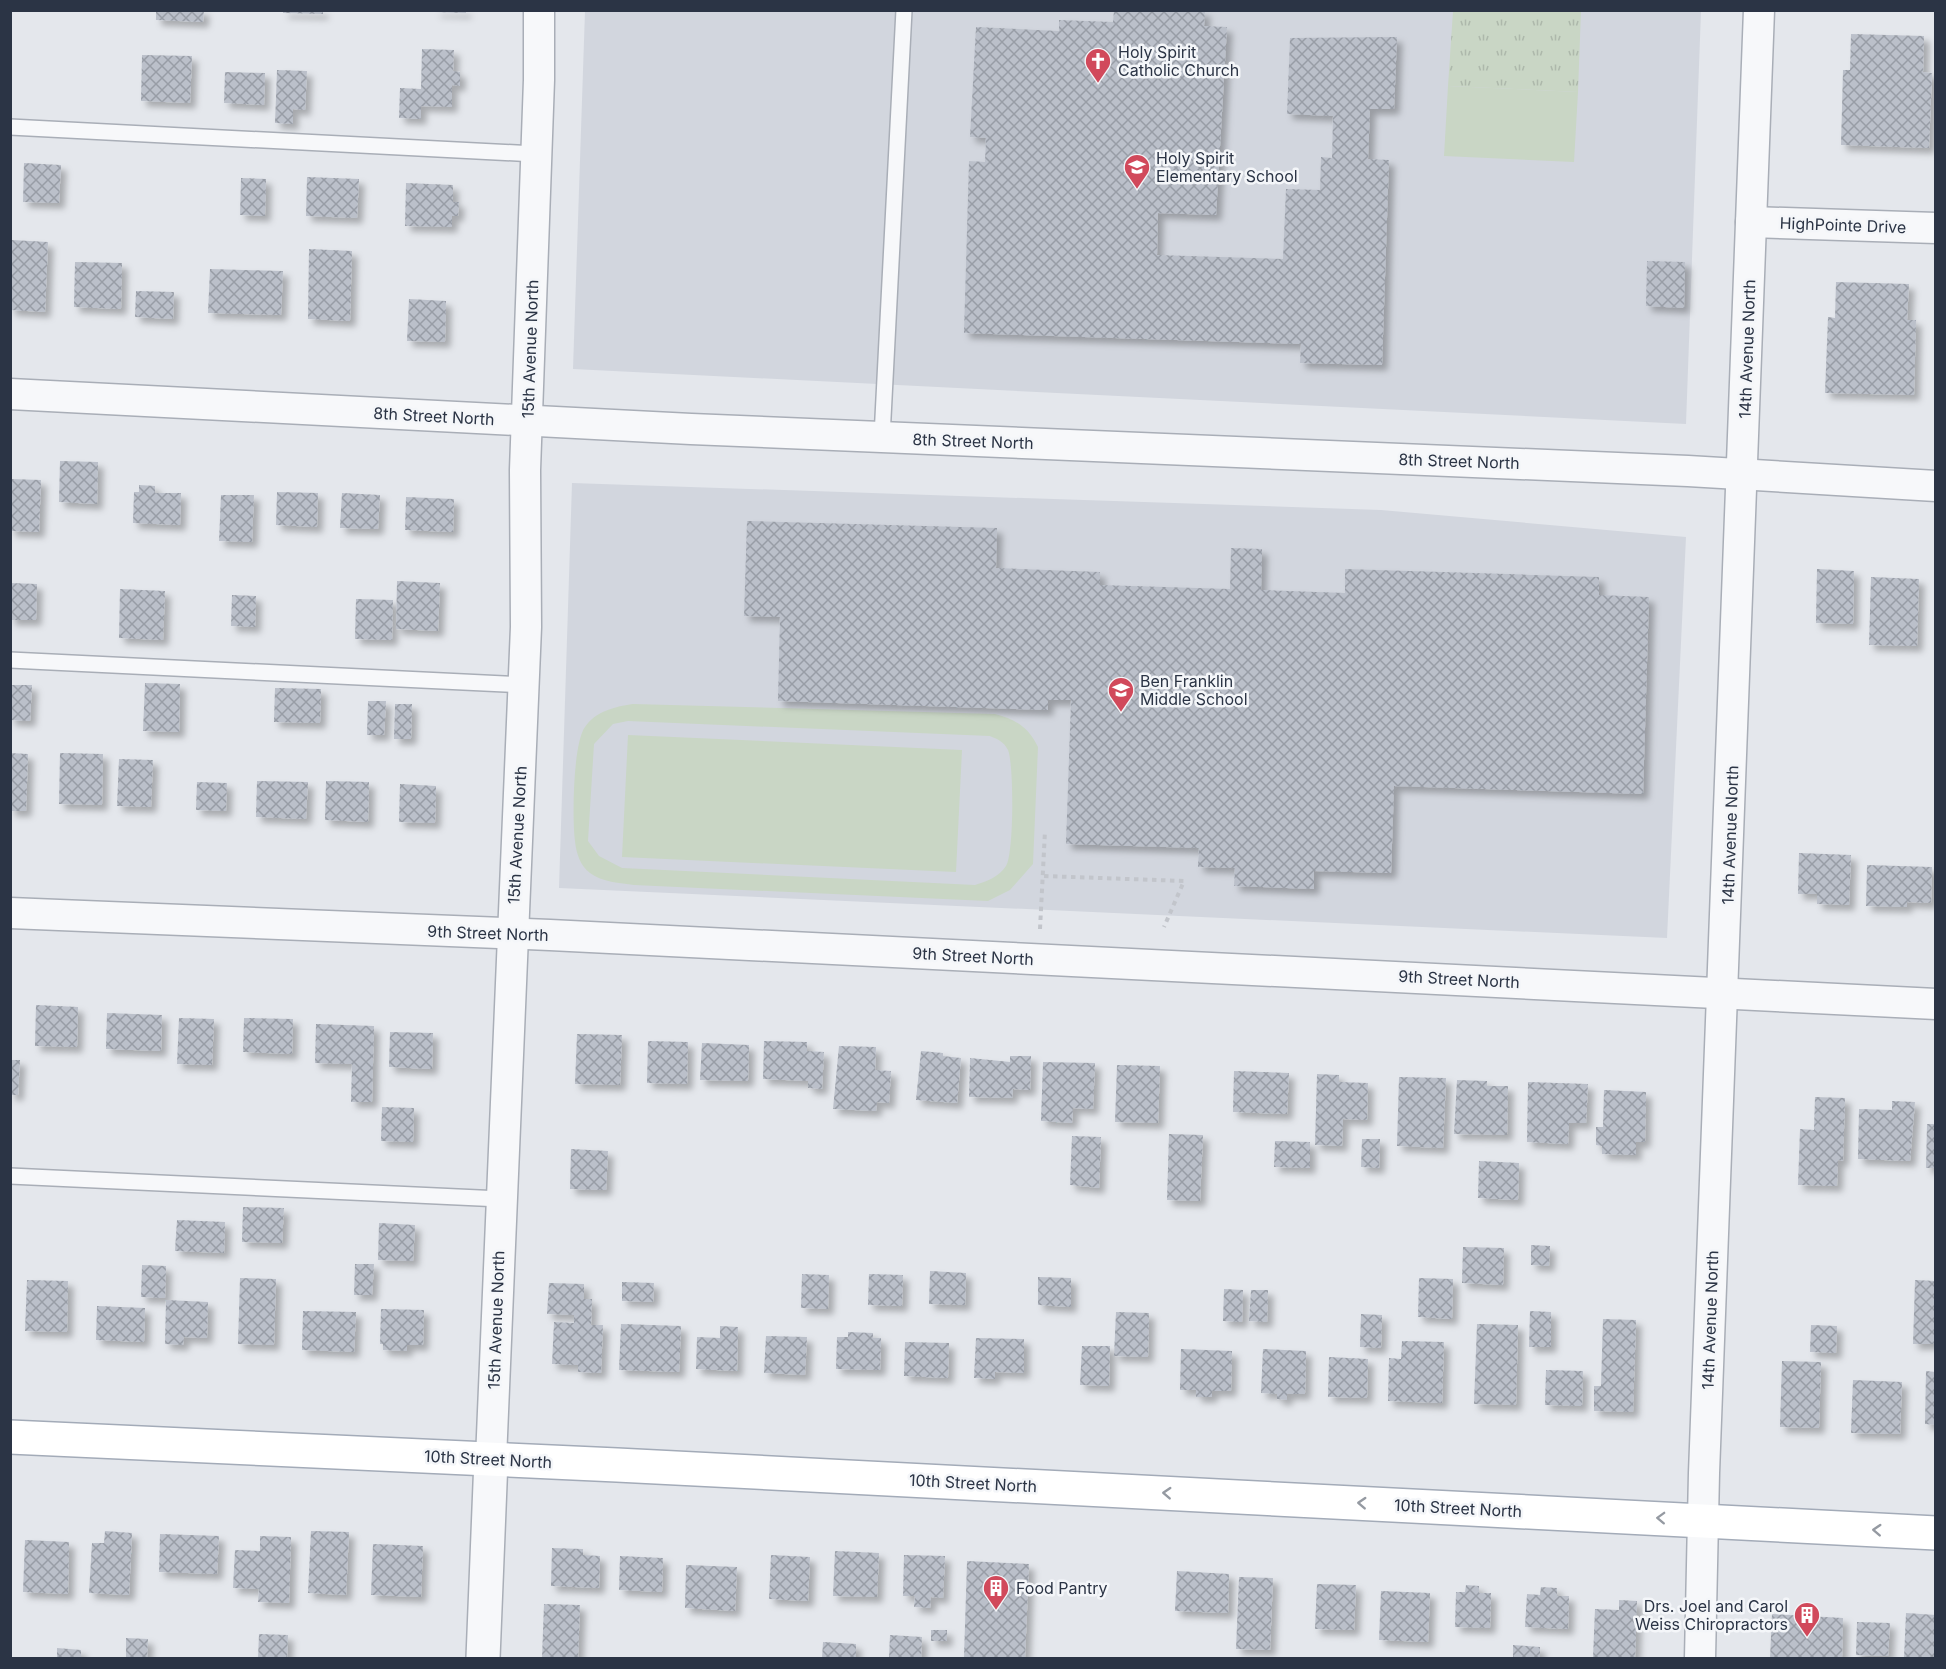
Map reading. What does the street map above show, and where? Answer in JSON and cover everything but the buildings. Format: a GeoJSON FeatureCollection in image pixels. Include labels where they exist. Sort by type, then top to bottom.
{"type":"FeatureCollection","features":[{"type":"Feature","properties":{"kind":"main road","name":"10th Street North"},"geometry":{"type":"LineString","coordinates":[[10,1437],[491,1459],[1935,1533]]}},
{"type":"Feature","properties":{"kind":"street","name":"15th Avenue North"},"geometry":{"type":"LineString","coordinates":[[483,1659],[524,685],[527,421],[539,80],[539,10]]}},
{"type":"Feature","properties":{"kind":"street","name":"14th Avenue North"},"geometry":{"type":"LineString","coordinates":[[1700,1659],[1702,1520],[1724,993],[1759,10]]}},
{"type":"Feature","properties":{"kind":"street","name":"HighPointe Drive"},"geometry":{"type":"LineString","coordinates":[[1751,222],[1935,228]]}},
{"type":"Feature","properties":{"kind":"street","name":"8th Street North"},"geometry":{"type":"LineString","coordinates":[[10,394],[527,421],[1743,474],[1935,486]]}},
{"type":"Feature","properties":{"kind":"street","name":"9th Street North"},"geometry":{"type":"LineString","coordinates":[[10,913],[512,934],[1935,1004]]}},
{"type":"Feature","properties":{"kind":"lane"},"geometry":{"type":"LineString","coordinates":[[882,437],[904,10]]}},
{"type":"Feature","properties":{"kind":"lane"},"geometry":{"type":"LineString","coordinates":[[10,127],[535,154]]}},
{"type":"Feature","properties":{"kind":"lane"},"geometry":{"type":"LineString","coordinates":[[10,660],[524,685]]}},
{"type":"Feature","properties":{"kind":"lane"},"geometry":{"type":"LineString","coordinates":[[10,1176],[501,1199]]}},
{"type":"Feature","properties":{"kind":"path"},"geometry":{"type":"LineString","coordinates":[[1039,959],[1045,831]]}},
{"type":"Feature","properties":{"kind":"path"},"geometry":{"type":"LineString","coordinates":[[1044,876],[1184,881],[1164,927]]}},
{"type":"Feature","properties":{"kind":"shaded area","name":"Holy Spirit Elementary School"},"geometry":{"type":"Polygon","coordinates":[[[585,11],[1701,11],[1686,424],[573,369],[585,11]]]}},
{"type":"Feature","properties":{"kind":"shaded area","name":"Ben Franklin Middle School"},"geometry":{"type":"Polygon","coordinates":[[[572,483],[1381,510],[1686,537],[1667,938],[559,888],[572,483]]]}},
{"type":"Feature","properties":{"kind":"green space"},"geometry":{"type":"Polygon","coordinates":[[[1453,11],[1581,11],[1578,92],[1448,86],[1453,11]]]}},
{"type":"Feature","properties":{"kind":"green space"},"geometry":{"type":"Polygon","coordinates":[[[1448,86],[1578,92],[1574,162],[1444,156],[1448,86]]]}},
{"type":"Feature","properties":{"kind":"green space"},"geometry":{"type":"Polygon","coordinates":[[[633,704],[995,714],[1010,719],[1026,729],[1038,747],[1033,864],[1010,890],[988,901],[634,885],[600,878],[584,867],[576,845],[574,799],[578,748],[585,727],[594,717],[612,708],[633,704]],[[628,721],[613,724],[594,744],[588,841],[599,856],[622,868],[975,885],[992,878],[1003,870],[1009,858],[1011,845],[1010,759],[1004,745],[990,736],[628,721]]]}},
{"type":"Feature","properties":{"kind":"green space"},"geometry":{"type":"Polygon","coordinates":[[[628,735],[962,750],[956,872],[622,857],[628,735]]]}},
{"type":"Feature","properties":{"kind":"place","name":"Holy Spirit Catholic Church"},"geometry":{"type":"Point","coordinates":[1098,84]}},
{"type":"Feature","properties":{"kind":"place","name":"Holy Spirit Elementary School"},"geometry":{"type":"Point","coordinates":[1137,190]}},
{"type":"Feature","properties":{"kind":"place","name":"Ben Franklin Middle School"},"geometry":{"type":"Point","coordinates":[1121,713]}},
{"type":"Feature","properties":{"kind":"place","name":"Food Pantry"},"geometry":{"type":"Point","coordinates":[996,1611]}},
{"type":"Feature","properties":{"kind":"place","name":"Drs. Joel and Carol Weiss Chiropractors"},"geometry":{"type":"Point","coordinates":[1807,1638]}}]}
